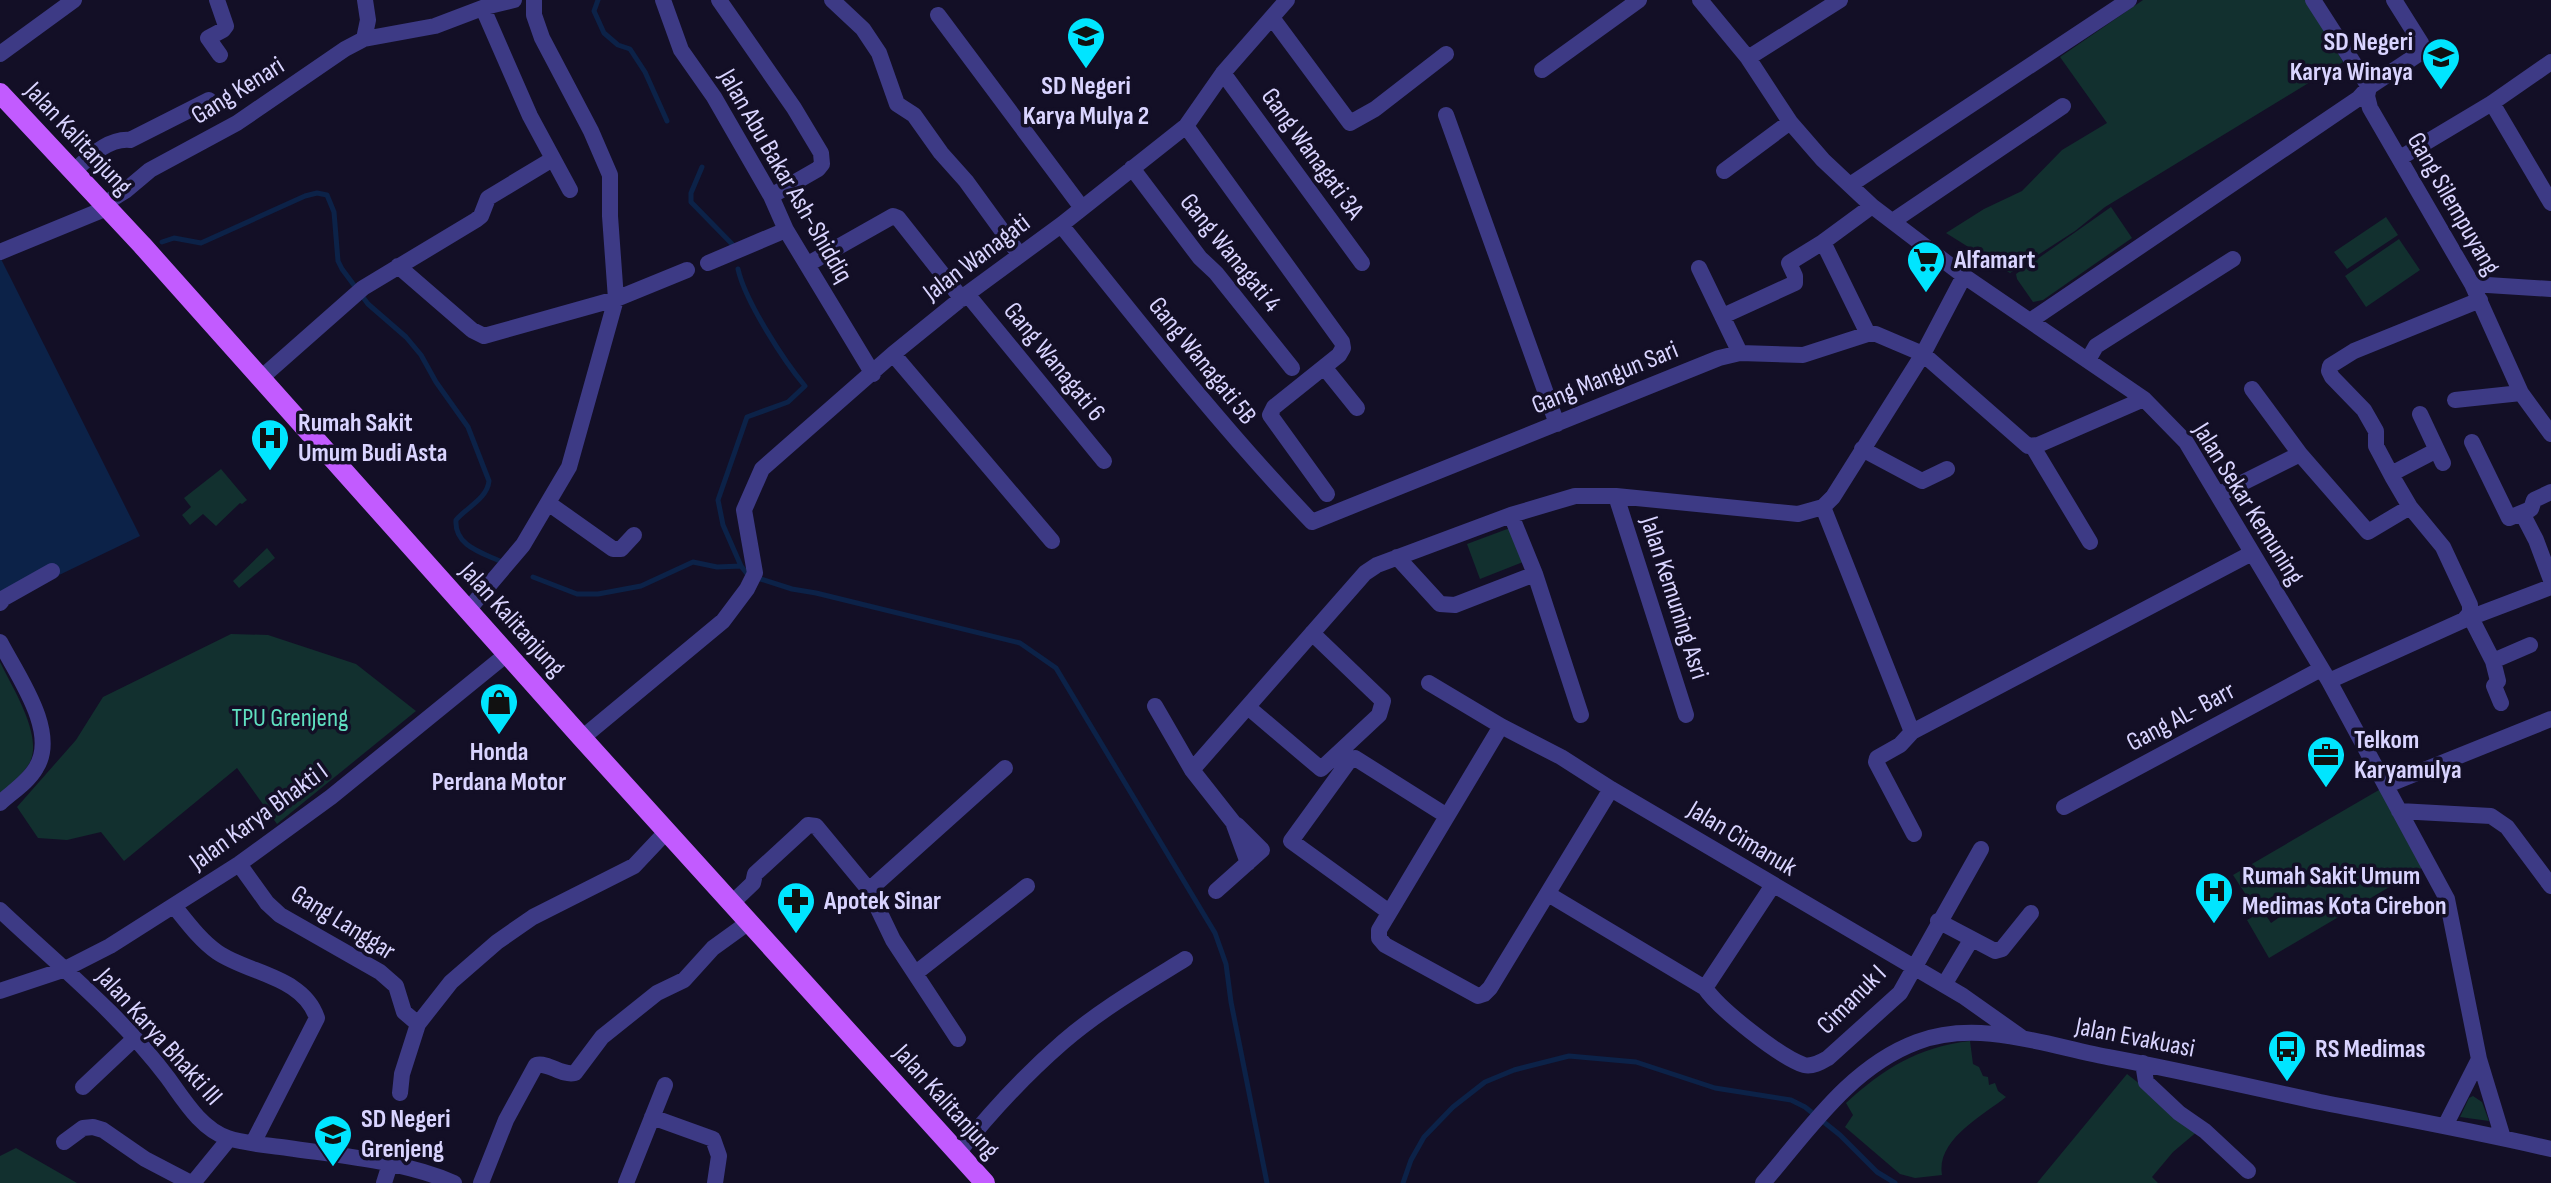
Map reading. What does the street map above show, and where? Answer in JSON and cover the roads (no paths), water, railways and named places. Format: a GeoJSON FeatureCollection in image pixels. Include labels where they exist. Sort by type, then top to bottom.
{"type":"FeatureCollection","features":[{"type":"Feature","properties":{"kind":"main road","name":"Jalan Kalitanjung"},"geometry":{"type":"LineString","coordinates":[[0,93],[106,206],[985,1183]]}},
{"type":"Feature","properties":{"kind":"street"},"geometry":{"type":"LineString","coordinates":[[0,54],[74,0]]}},
{"type":"Feature","properties":{"kind":"street"},"geometry":{"type":"LineString","coordinates":[[217,0],[226,26],[208,38],[220,55]]}},
{"type":"Feature","properties":{"kind":"street"},"geometry":{"type":"LineString","coordinates":[[365,0],[368,20],[364,39],[435,26],[485,7],[514,0]]}},
{"type":"Feature","properties":{"kind":"street"},"geometry":{"type":"LineString","coordinates":[[468,610],[523,545],[569,467],[616,299],[610,175],[591,131],[542,38],[534,15],[534,0]]}},
{"type":"Feature","properties":{"kind":"street","name":"Jalan Abu Bakar Ash-Shiddiq"},"geometry":{"type":"LineString","coordinates":[[663,0],[681,50],[714,97],[771,196],[786,230],[873,374]]}},
{"type":"Feature","properties":{"kind":"street"},"geometry":{"type":"LineString","coordinates":[[719,0],[794,108],[821,153],[822,164],[818,169],[771,196]]}},
{"type":"Feature","properties":{"kind":"street"},"geometry":{"type":"LineString","coordinates":[[832,0],[863,29],[879,53],[897,104],[914,115],[1019,254]]}},
{"type":"Feature","properties":{"kind":"street","name":"Jalan Wanagati"},"geometry":{"type":"LineString","coordinates":[[582,738],[723,621],[747,589],[755,573],[744,510],[762,469],[893,354],[1186,126],[1223,73],[1287,0]]}},
{"type":"Feature","properties":{"kind":"street"},"geometry":{"type":"LineString","coordinates":[[1542,70],[1639,0]]}},
{"type":"Feature","properties":{"kind":"street","name":"Jalan Sekar Kemuning"},"geometry":{"type":"LineString","coordinates":[[1700,0],[1748,58],[1790,122],[1823,160],[1872,206],[1964,276],[2144,399],[2186,442],[2325,675],[2447,899],[2479,1059],[2503,1138]]}},
{"type":"Feature","properties":{"kind":"street"},"geometry":{"type":"LineString","coordinates":[[1748,58],[1840,0]]}},
{"type":"Feature","properties":{"kind":"street"},"geometry":{"type":"LineString","coordinates":[[1850,185],[2129,0]]}},
{"type":"Feature","properties":{"kind":"street","name":"Gang Silempuyang"},"geometry":{"type":"LineString","coordinates":[[2313,0],[2369,87],[2367,96],[2370,108],[2472,284],[2521,393],[2551,434]]}},
{"type":"Feature","properties":{"kind":"street"},"geometry":{"type":"LineString","coordinates":[[2030,321],[2359,98],[2369,87],[2423,51],[2394,0]]}},
{"type":"Feature","properties":{"kind":"street"},"geometry":{"type":"LineString","coordinates":[[485,7],[488,23],[551,160],[570,190]]}},
{"type":"Feature","properties":{"kind":"street"},"geometry":{"type":"LineString","coordinates":[[938,15],[1082,208]]}},
{"type":"Feature","properties":{"kind":"street"},"geometry":{"type":"LineString","coordinates":[[1273,19],[1350,123],[1375,109],[1446,54]]}},
{"type":"Feature","properties":{"kind":"street","name":"Gang Kenari"},"geometry":{"type":"LineString","coordinates":[[0,252],[106,206],[150,170],[237,123],[364,39]]}},
{"type":"Feature","properties":{"kind":"street"},"geometry":{"type":"LineString","coordinates":[[2400,158],[2492,103],[2551,62]]}},
{"type":"Feature","properties":{"kind":"street","name":"Gang Wanagati 3A"},"geometry":{"type":"LineString","coordinates":[[1223,73],[1362,263]]}},
{"type":"Feature","properties":{"kind":"street"},"geometry":{"type":"LineString","coordinates":[[74,172],[103,149],[120,140],[130,140],[209,100]]}},
{"type":"Feature","properties":{"kind":"street"},"geometry":{"type":"LineString","coordinates":[[2492,103],[2548,192]]}},
{"type":"Feature","properties":{"kind":"street"},"geometry":{"type":"LineString","coordinates":[[1893,221],[2063,106]]}},
{"type":"Feature","properties":{"kind":"street"},"geometry":{"type":"LineString","coordinates":[[1446,115],[1557,424]]}},
{"type":"Feature","properties":{"kind":"street"},"geometry":{"type":"LineString","coordinates":[[1724,171],[1790,122]]}},
{"type":"Feature","properties":{"kind":"street"},"geometry":{"type":"LineString","coordinates":[[1186,126],[1342,342],[1339,355],[1274,407],[1270,415],[1327,494]]}},
{"type":"Feature","properties":{"kind":"street"},"geometry":{"type":"LineString","coordinates":[[261,378],[359,291],[476,220],[481,216],[488,198],[551,160]]}},
{"type":"Feature","properties":{"kind":"street","name":"Gang Wanagati 4"},"geometry":{"type":"LineString","coordinates":[[1132,168],[1200,258],[1216,273],[1292,368]]}},
{"type":"Feature","properties":{"kind":"street"},"geometry":{"type":"LineString","coordinates":[[1723,316],[1795,283],[1789,263],[1872,206]]}},
{"type":"Feature","properties":{"kind":"street","name":"Gang Wanagati 6"},"geometry":{"type":"LineString","coordinates":[[808,264],[893,216],[898,218],[1104,461]]}},
{"type":"Feature","properties":{"kind":"street","name":"Gang Wanagati 5B"},"geometry":{"type":"LineString","coordinates":[[1061,225],[1197,395],[1312,522]]}},
{"type":"Feature","properties":{"kind":"street"},"geometry":{"type":"LineString","coordinates":[[708,263],[786,230]]}},
{"type":"Feature","properties":{"kind":"street"},"geometry":{"type":"LineString","coordinates":[[1823,242],[1868,334],[1876,334],[1923,354],[2023,444],[2033,447],[2144,399]]}},
{"type":"Feature","properties":{"kind":"street"},"geometry":{"type":"LineString","coordinates":[[2088,360],[2096,346],[2233,259]]}},
{"type":"Feature","properties":{"kind":"street"},"geometry":{"type":"LineString","coordinates":[[398,266],[481,336],[616,299],[687,270]]}},
{"type":"Feature","properties":{"kind":"street"},"geometry":{"type":"LineString","coordinates":[[1699,268],[1740,353]]}},
{"type":"Feature","properties":{"kind":"street"},"geometry":{"type":"LineString","coordinates":[[1192,770],[1365,573],[1397,557],[1511,515],[1575,496],[1616,496],[1798,514],[1823,507],[1843,483],[1923,354],[1964,276]]}},
{"type":"Feature","properties":{"kind":"street"},"geometry":{"type":"LineString","coordinates":[[2472,284],[2551,289]]}},
{"type":"Feature","properties":{"kind":"street"},"geometry":{"type":"LineString","coordinates":[[2480,300],[2354,351],[2330,366],[2329,371],[2364,410],[2376,431],[2376,446],[2391,474],[2410,507],[2443,547],[2454,568],[2470,605],[2468,619],[2493,661],[2498,681],[2494,686],[2501,703]]}},
{"type":"Feature","properties":{"kind":"street","name":"Gang Mangun Sari"},"geometry":{"type":"LineString","coordinates":[[1312,522],[1719,358],[1740,353],[1803,355],[1868,334]]}},
{"type":"Feature","properties":{"kind":"street"},"geometry":{"type":"LineString","coordinates":[[893,354],[1052,541]]}},
{"type":"Feature","properties":{"kind":"street"},"geometry":{"type":"LineString","coordinates":[[1324,367],[1357,408]]}},
{"type":"Feature","properties":{"kind":"street"},"geometry":{"type":"LineString","coordinates":[[2252,389],[2300,454],[2368,532],[2410,507]]}},
{"type":"Feature","properties":{"kind":"street"},"geometry":{"type":"LineString","coordinates":[[2455,400],[2521,393]]}},
{"type":"Feature","properties":{"kind":"street"},"geometry":{"type":"LineString","coordinates":[[2391,474],[2440,456],[2420,414]]}},
{"type":"Feature","properties":{"kind":"street"},"geometry":{"type":"LineString","coordinates":[[2472,442],[2509,518],[2531,509],[2534,500],[2551,492]]}},
{"type":"Feature","properties":{"kind":"street"},"geometry":{"type":"LineString","coordinates":[[2033,447],[2090,542]]}},
{"type":"Feature","properties":{"kind":"street"},"geometry":{"type":"LineString","coordinates":[[1862,449],[1922,481],[1947,469]]}},
{"type":"Feature","properties":{"kind":"street"},"geometry":{"type":"LineString","coordinates":[[2218,495],[2300,454]]}},
{"type":"Feature","properties":{"kind":"street","name":"Jalan Kemuning Asri"},"geometry":{"type":"LineString","coordinates":[[1616,496],[1686,715]]}},
{"type":"Feature","properties":{"kind":"street"},"geometry":{"type":"LineString","coordinates":[[548,503],[613,549],[621,549],[634,535]]}},
{"type":"Feature","properties":{"kind":"street"},"geometry":{"type":"LineString","coordinates":[[1823,507],[1912,732]]}},
{"type":"Feature","properties":{"kind":"street"},"geometry":{"type":"LineString","coordinates":[[2522,513],[2551,580]]}},
{"type":"Feature","properties":{"kind":"street"},"geometry":{"type":"LineString","coordinates":[[1511,515],[1535,574],[1581,715]]}},
{"type":"Feature","properties":{"kind":"street"},"geometry":{"type":"LineString","coordinates":[[1914,834],[1876,762],[1877,758],[1908,739],[1912,732],[2252,553]]}},
{"type":"Feature","properties":{"kind":"street"},"geometry":{"type":"LineString","coordinates":[[1397,557],[1440,604],[1446,606],[1535,574]]}},
{"type":"Feature","properties":{"kind":"street"},"geometry":{"type":"LineString","coordinates":[[0,603],[52,571]]}},
{"type":"Feature","properties":{"kind":"street","name":"Gang AL- Barr"},"geometry":{"type":"LineString","coordinates":[[2064,807],[2325,675],[2551,587]]}},
{"type":"Feature","properties":{"kind":"street"},"geometry":{"type":"LineString","coordinates":[[1249,708],[1321,769],[1379,715],[1383,701],[1312,633]]}},
{"type":"Feature","properties":{"kind":"street"},"geometry":{"type":"LineString","coordinates":[[0,642],[41,722],[43,742],[42,758],[34,772],[0,803]]}},
{"type":"Feature","properties":{"kind":"street"},"geometry":{"type":"LineString","coordinates":[[2493,661],[2530,645]]}},
{"type":"Feature","properties":{"kind":"street","name":"Jalan Karya Bhakti I"},"geometry":{"type":"LineString","coordinates":[[0,991],[63,970],[110,946],[239,864],[331,797],[507,654]]}},
{"type":"Feature","properties":{"kind":"street","name":"Jalan Cimanuk"},"geometry":{"type":"LineString","coordinates":[[1429,683],[1561,757],[1944,985],[2027,1041]]}},
{"type":"Feature","properties":{"kind":"street"},"geometry":{"type":"LineString","coordinates":[[1155,706],[1192,770],[1233,822],[1248,863],[1216,891]]}},
{"type":"Feature","properties":{"kind":"street"},"geometry":{"type":"LineString","coordinates":[[2387,785],[2551,719]]}},
{"type":"Feature","properties":{"kind":"street"},"geometry":{"type":"LineString","coordinates":[[1501,726],[1379,930],[1379,938],[1385,945],[1478,996],[1490,988],[1611,789]]}},
{"type":"Feature","properties":{"kind":"street"},"geometry":{"type":"LineString","coordinates":[[1389,912],[1291,841],[1349,761],[1355,758],[1447,816]]}},
{"type":"Feature","properties":{"kind":"street"},"geometry":{"type":"LineString","coordinates":[[869,890],[1005,768]]}},
{"type":"Feature","properties":{"kind":"street"},"geometry":{"type":"LineString","coordinates":[[2399,811],[2491,816],[2507,827],[2551,886]]}},
{"type":"Feature","properties":{"kind":"street"},"geometry":{"type":"LineString","coordinates":[[732,903],[753,883],[755,874],[812,824],[869,890],[893,940],[917,972],[958,1039]]}},
{"type":"Feature","properties":{"kind":"street"},"geometry":{"type":"LineString","coordinates":[[400,1093],[402,1074],[418,1024],[451,982],[497,942],[533,917],[634,866],[667,831]]}},
{"type":"Feature","properties":{"kind":"street"},"geometry":{"type":"LineString","coordinates":[[1914,968],[1981,849]]}},
{"type":"Feature","properties":{"kind":"street","name":"Gang Langgar"},"geometry":{"type":"LineString","coordinates":[[239,864],[267,903],[280,915],[380,972],[396,986],[404,1012],[418,1024]]}},
{"type":"Feature","properties":{"kind":"street"},"geometry":{"type":"LineString","coordinates":[[1548,894],[1705,988],[1773,885]]}},
{"type":"Feature","properties":{"kind":"street"},"geometry":{"type":"LineString","coordinates":[[917,972],[1027,886]]}},
{"type":"Feature","properties":{"kind":"street"},"geometry":{"type":"LineString","coordinates":[[174,906],[203,940],[219,953],[301,991],[314,1007],[317,1018],[253,1143]]}},
{"type":"Feature","properties":{"kind":"street","name":"Jalan Karya Bhakti III"},"geometry":{"type":"LineString","coordinates":[[0,910],[92,995],[134,1039],[205,1124],[229,1139],[390,1164],[454,1183]]}},
{"type":"Feature","properties":{"kind":"street"},"geometry":{"type":"LineString","coordinates":[[1938,921],[1995,951],[2002,949],[2031,913]]}},
{"type":"Feature","properties":{"kind":"street"},"geometry":{"type":"LineString","coordinates":[[481,1183],[506,1120],[536,1065],[575,1073],[602,1037],[665,988],[684,980],[713,948],[749,922]]}},
{"type":"Feature","properties":{"kind":"street"},"geometry":{"type":"LineString","coordinates":[[1944,985],[1971,940]]}},
{"type":"Feature","properties":{"kind":"street"},"geometry":{"type":"LineString","coordinates":[[958,1153],[986,1118],[1063,1042],[1126,996],[1185,959]]}},
{"type":"Feature","properties":{"kind":"street","name":"Cimanuk I"},"geometry":{"type":"LineString","coordinates":[[1705,988],[1713,1000],[1761,1039],[1806,1065],[1818,1064],[1900,993],[1914,968]]}},
{"type":"Feature","properties":{"kind":"street","name":"Jalan Evakuasi"},"geometry":{"type":"LineString","coordinates":[[1763,1183],[1825,1110],[1875,1062],[1919,1041],[1970,1032],[2143,1063],[2551,1149]]}},
{"type":"Feature","properties":{"kind":"street"},"geometry":{"type":"LineString","coordinates":[[83,1087],[134,1039]]}},
{"type":"Feature","properties":{"kind":"street"},"geometry":{"type":"LineString","coordinates":[[2445,1126],[2479,1059]]}},
{"type":"Feature","properties":{"kind":"street"},"geometry":{"type":"LineString","coordinates":[[2143,1063],[2146,1082],[2248,1171]]}},
{"type":"Feature","properties":{"kind":"street"},"geometry":{"type":"LineString","coordinates":[[626,1183],[665,1085]]}},
{"type":"Feature","properties":{"kind":"street"},"geometry":{"type":"LineString","coordinates":[[652,1117],[713,1139],[719,1156],[715,1183]]}},
{"type":"Feature","properties":{"kind":"street"},"geometry":{"type":"LineString","coordinates":[[64,1142],[83,1128],[103,1130],[145,1159],[192,1183],[229,1139]]}},
{"type":"Feature","properties":{"kind":"street"},"geometry":{"type":"LineString","coordinates":[[384,1183],[390,1164]]}},
{"type":"Feature","properties":{"kind":"water"},"geometry":{"type":"Polygon","coordinates":[[[0,257],[140,536],[55,577],[0,594],[0,257]]]}},
{"type":"Feature","properties":{"kind":"waterway"},"geometry":{"type":"LineString","coordinates":[[598,0],[594,11],[604,33],[618,45],[630,49],[645,72],[667,121]]}},
{"type":"Feature","properties":{"kind":"waterway"},"geometry":{"type":"LineString","coordinates":[[702,167],[691,193],[691,202],[734,246]]}},
{"type":"Feature","properties":{"kind":"waterway"},"geometry":{"type":"LineString","coordinates":[[162,242],[174,238],[201,243],[305,196],[317,193],[327,195],[334,212],[338,261],[342,269],[368,304],[406,337],[421,355],[468,427],[489,481],[481,498],[456,520],[457,529],[471,547],[502,562]]}},
{"type":"Feature","properties":{"kind":"waterway"},"geometry":{"type":"LineString","coordinates":[[738,269],[748,297],[766,330],[805,386],[788,402],[747,417],[718,500],[723,525],[741,566],[748,575],[792,589],[1020,643],[1056,668],[1215,933],[1226,964],[1267,1183]]}},
{"type":"Feature","properties":{"kind":"waterway"},"geometry":{"type":"LineString","coordinates":[[533,577],[577,594],[598,594],[641,586],[693,562],[717,567],[741,566]]}},
{"type":"Feature","properties":{"kind":"waterway"},"geometry":{"type":"LineString","coordinates":[[1403,1183],[1424,1137],[1453,1107],[1485,1082],[1514,1070],[1569,1056],[1636,1062],[1715,1088],[1791,1100],[1805,1107],[1840,1135],[1877,1172],[1895,1183]]}},
{"type":"Feature","properties":{"kind":"place","name":"SD Negeri Karya Mulya 2"},"geometry":{"type":"Point","coordinates":[1086,70]}},
{"type":"Feature","properties":{"kind":"place","name":"SD Negeri Karya Winaya"},"geometry":{"type":"Point","coordinates":[2441,91]}},
{"type":"Feature","properties":{"kind":"place","name":"Alfamart"},"geometry":{"type":"Point","coordinates":[1926,294]}},
{"type":"Feature","properties":{"kind":"place","name":"Rumah Sakit Umum Budi Asta"},"geometry":{"type":"Point","coordinates":[270,472]}},
{"type":"Feature","properties":{"kind":"place","name":"Honda Perdana Motor"},"geometry":{"type":"Point","coordinates":[499,736]}},
{"type":"Feature","properties":{"kind":"place","name":"Telkom Karyamulya"},"geometry":{"type":"Point","coordinates":[2326,789]}},
{"type":"Feature","properties":{"kind":"place","name":"Rumah Sakit Umum Medimas Kota Cirebon"},"geometry":{"type":"Point","coordinates":[2214,925]}},
{"type":"Feature","properties":{"kind":"place","name":"Apotek Sinar"},"geometry":{"type":"Point","coordinates":[796,935]}},
{"type":"Feature","properties":{"kind":"place","name":"RS Medimas"},"geometry":{"type":"Point","coordinates":[2287,1083]}},
{"type":"Feature","properties":{"kind":"place","name":"SD Negeri Grenjeng"},"geometry":{"type":"Point","coordinates":[333,1168]}},
{"type":"Feature","properties":{"kind":"park label","name":"TPU Grenjeng"},"geometry":{"type":"Point","coordinates":[290,718]}}]}
